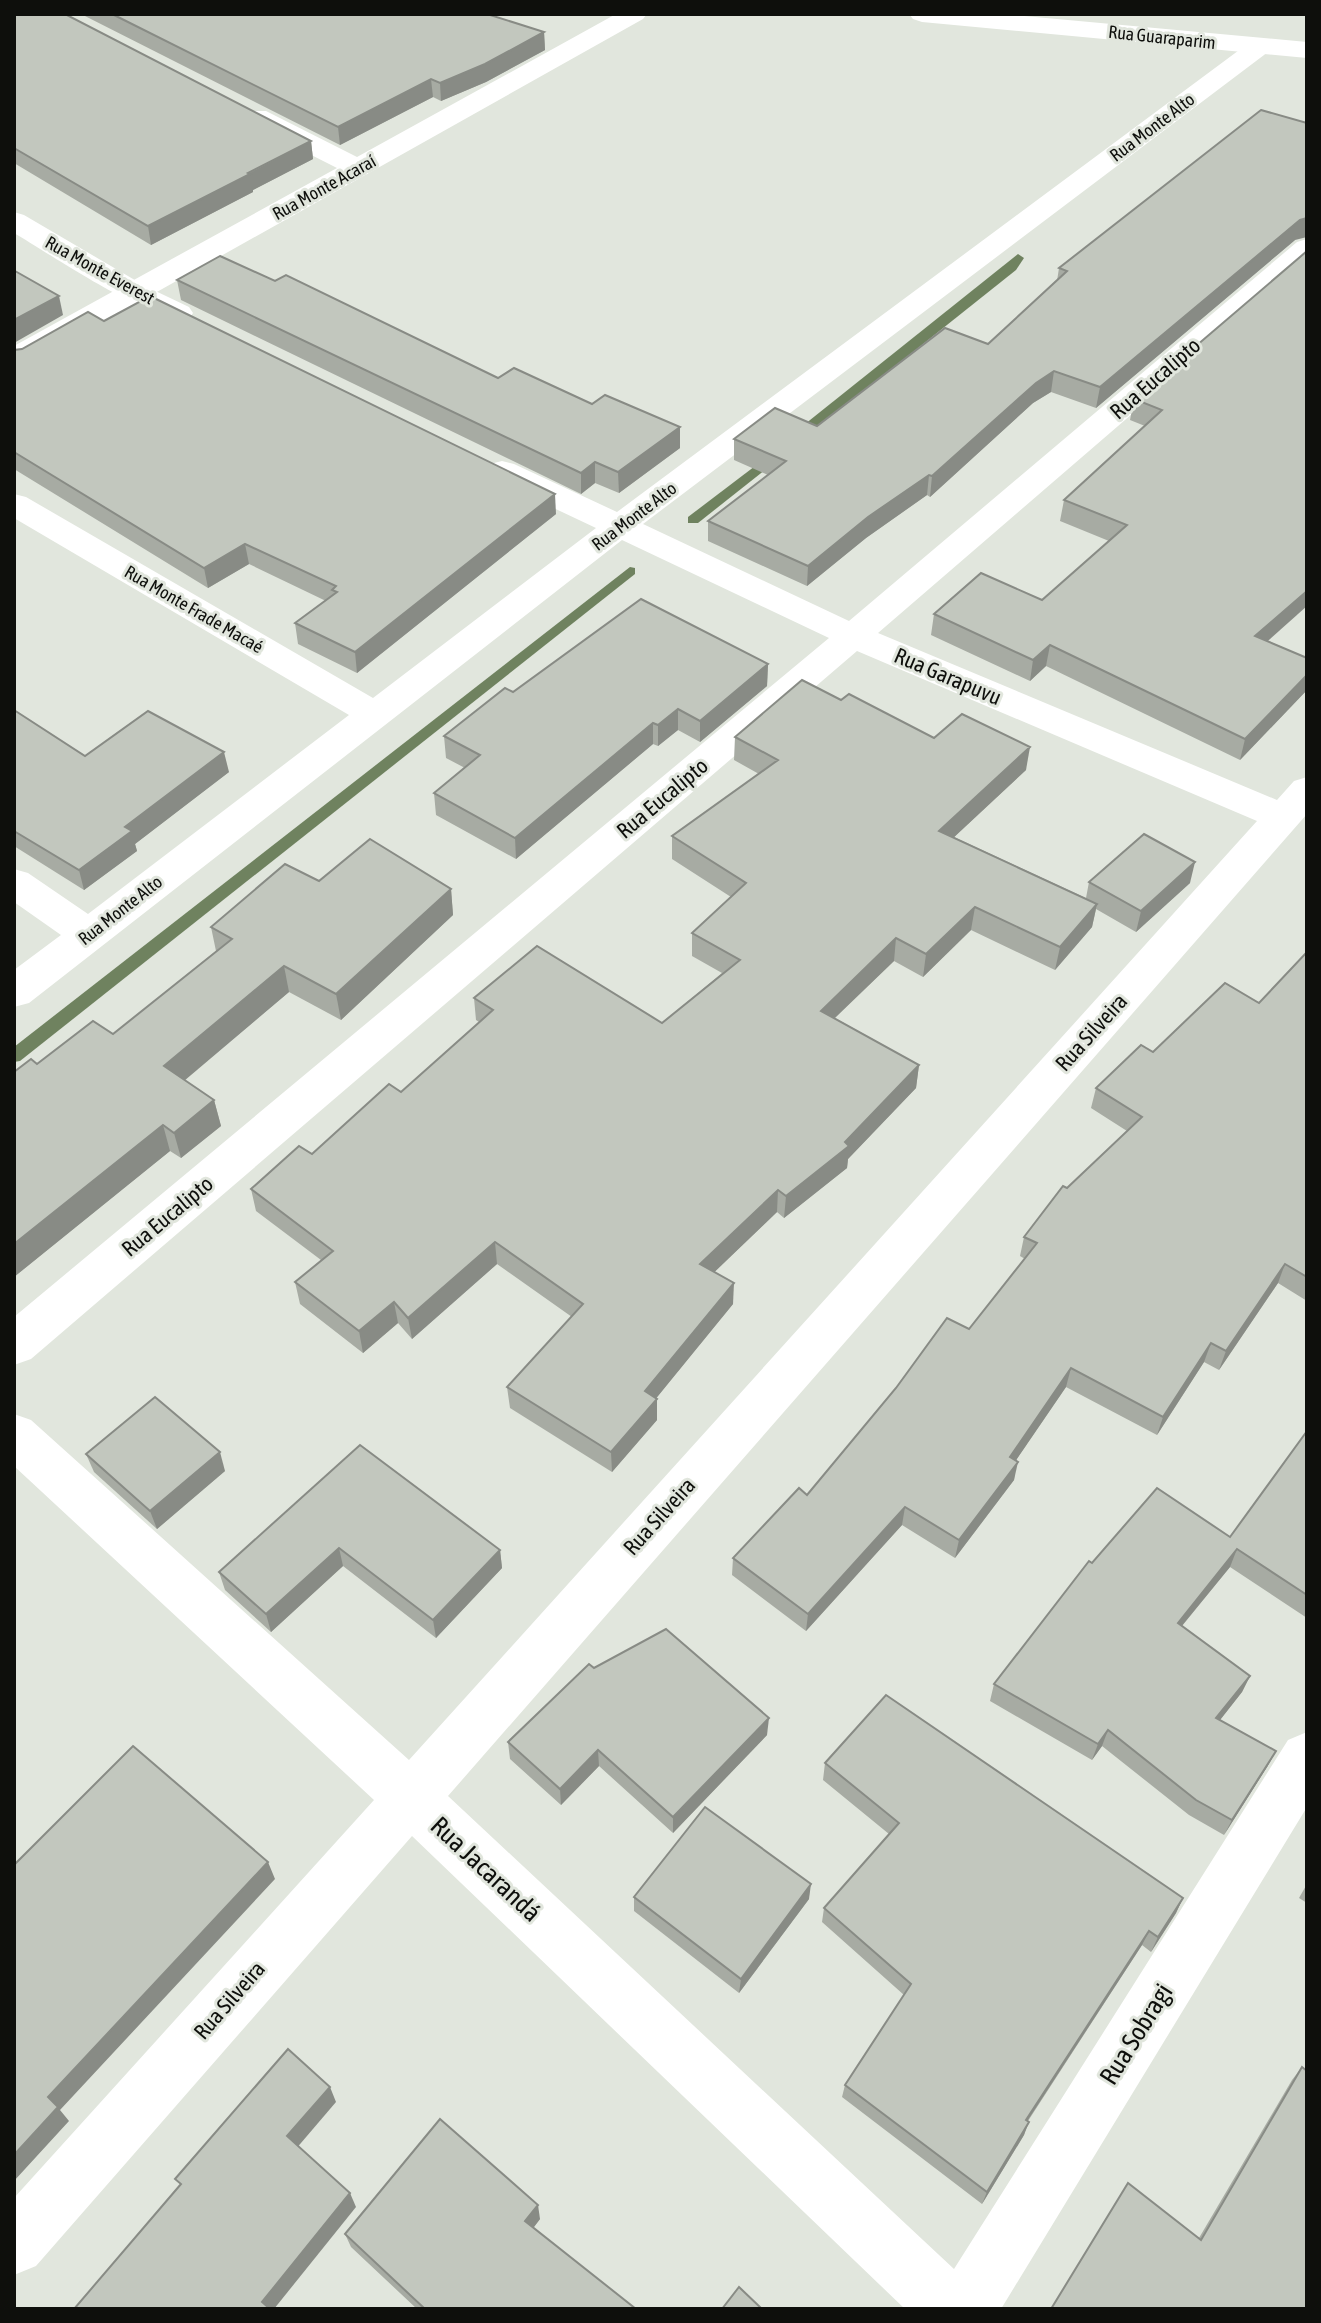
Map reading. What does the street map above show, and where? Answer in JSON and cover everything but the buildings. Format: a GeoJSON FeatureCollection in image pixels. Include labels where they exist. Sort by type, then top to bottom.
{"type":"FeatureCollection","features":[{"type":"Feature","properties":{"kind":"street","name":"Rua Monte Acaraí"},"geometry":{"type":"LineString","coordinates":[[14,359],[634,14]]}},
{"type":"Feature","properties":{"kind":"street","name":"Rua Guaraparim"},"geometry":{"type":"LineString","coordinates":[[922,14],[1307,50]]}},
{"type":"Feature","properties":{"kind":"street","name":"Rua Monte Alto"},"geometry":{"type":"LineString","coordinates":[[14,992],[617,528],[1259,47]]}},
{"type":"Feature","properties":{"kind":"street"},"geometry":{"type":"LineString","coordinates":[[234,105],[358,168]]}},
{"type":"Feature","properties":{"kind":"street","name":"Rua Monte Everest"},"geometry":{"type":"LineString","coordinates":[[14,221],[135,292],[206,326]]}},
{"type":"Feature","properties":{"kind":"street","name":"Rua Eucalipto"},"geometry":{"type":"LineString","coordinates":[[14,1345],[1307,248]]}},
{"type":"Feature","properties":{"kind":"street"},"geometry":{"type":"LineString","coordinates":[[476,458],[617,528]]}},
{"type":"Feature","properties":{"kind":"street","name":"Rua Monte Frade Macaé"},"geometry":{"type":"LineString","coordinates":[[14,504],[374,714]]}},
{"type":"Feature","properties":{"kind":"street","name":"Rua Garapuvu"},"geometry":{"type":"LineString","coordinates":[[617,528],[853,636],[1295,804]]}},
{"type":"Feature","properties":{"kind":"street","name":"Rua Silveira"},"geometry":{"type":"LineString","coordinates":[[14,2244],[409,1796],[1295,804]]}},
{"type":"Feature","properties":{"kind":"street"},"geometry":{"type":"LineString","coordinates":[[14,883],[89,934]]}},
{"type":"Feature","properties":{"kind":"street","name":"Rua Jacarandá"},"geometry":{"type":"LineString","coordinates":[[14,1435],[409,1796],[951,2309]]}},
{"type":"Feature","properties":{"kind":"street","name":"Rua Sobragi"},"geometry":{"type":"LineString","coordinates":[[965,2309],[1307,1758]]}},
{"type":"Feature","properties":{"kind":"waterway"},"geometry":{"type":"LineString","coordinates":[[795,439],[1012,267],[1018,258]]}},
{"type":"Feature","properties":{"kind":"waterway"},"geometry":{"type":"LineString","coordinates":[[693,520],[775,455]]}},
{"type":"Feature","properties":{"kind":"waterway"},"geometry":{"type":"LineString","coordinates":[[14,1056],[630,571]]}}]}
